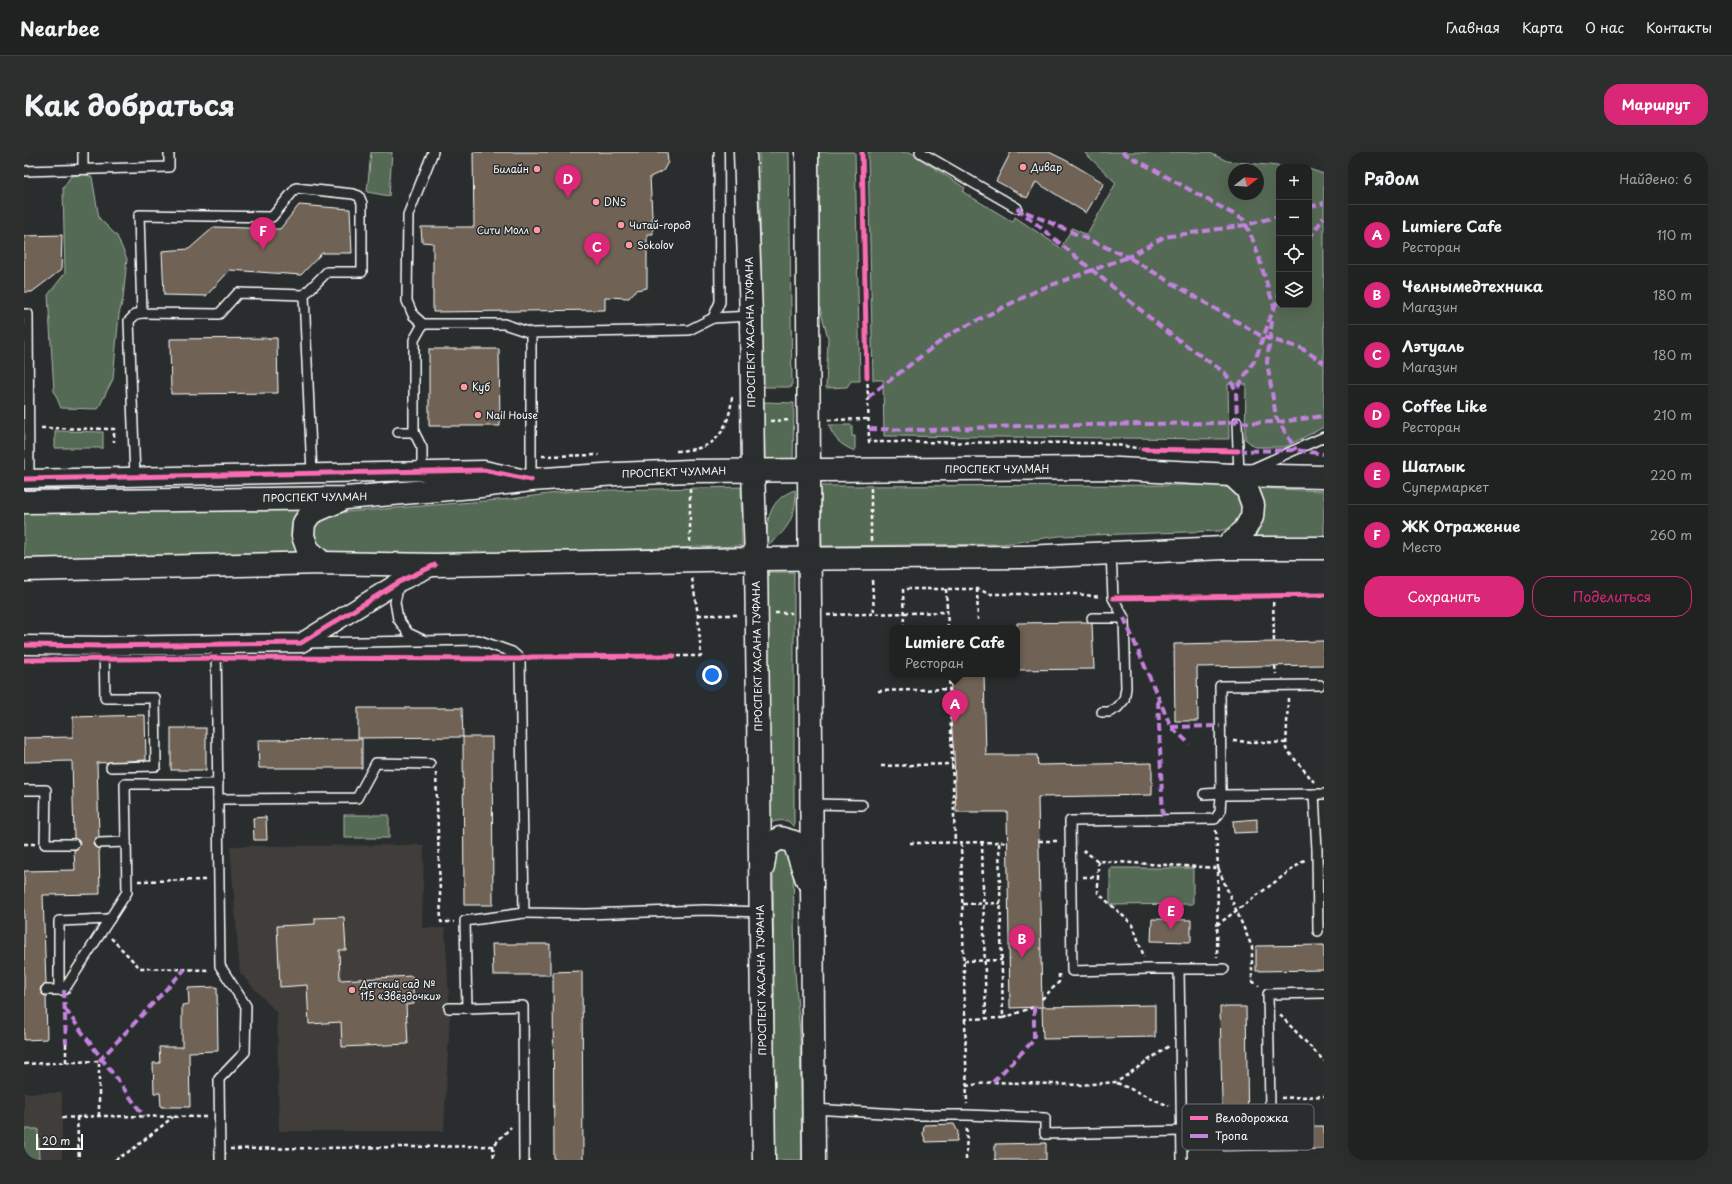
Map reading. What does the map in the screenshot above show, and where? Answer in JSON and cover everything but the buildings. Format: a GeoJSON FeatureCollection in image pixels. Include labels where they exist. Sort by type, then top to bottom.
{"type":"FeatureCollection","features":[{"type":"Feature","properties":{"kind":"main road","name":"ПРОСПЕКТ ХАСАНА ТУФАНА"},"geometry":{"type":"LineString","coordinates":[[745,152],[751,316],[756,559],[759,904],[764,1160]]}},
{"type":"Feature","properties":{"kind":"main road"},"geometry":{"type":"LineString","coordinates":[[807,152],[814,1160]]}},
{"type":"Feature","properties":{"kind":"main road","name":"ПРОСПЕКТ ЧУЛМАН"},"geometry":{"type":"LineString","coordinates":[[24,502],[346,498],[472,487],[531,480],[617,474],[753,470],[1100,468],[1236,475],[1324,477]]}},
{"type":"Feature","properties":{"kind":"main road"},"geometry":{"type":"LineString","coordinates":[[1224,548],[1244,531],[1252,517],[1253,505],[1248,489],[1236,475]]}},
{"type":"Feature","properties":{"kind":"main road"},"geometry":{"type":"LineString","coordinates":[[323,563],[308,550],[302,536],[304,523],[311,513],[346,498]]}},
{"type":"Feature","properties":{"kind":"main road"},"geometry":{"type":"LineString","coordinates":[[24,570],[323,563],[435,565],[756,559],[1017,557],[1224,548],[1324,548]]}},
{"type":"Feature","properties":{"kind":"main road"},"geometry":{"type":"LineString","coordinates":[[759,904],[766,846],[780,838],[794,842],[813,896]]}},
{"type":"Feature","properties":{"kind":"street"},"geometry":{"type":"LineString","coordinates":[[27,479],[484,470],[531,480]]}},
{"type":"Feature","properties":{"kind":"street"},"geometry":{"type":"LineString","coordinates":[[24,645],[104,646],[216,644],[303,651],[399,582],[435,565]]}},
{"type":"Feature","properties":{"kind":"lane"},"geometry":{"type":"LineString","coordinates":[[83,152],[83,169]]}},
{"type":"Feature","properties":{"kind":"lane"},"geometry":{"type":"LineString","coordinates":[[24,171],[169,167],[169,152]]}},
{"type":"Feature","properties":{"kind":"lane"},"geometry":{"type":"LineString","coordinates":[[433,152],[408,215],[407,301],[413,315],[423,324],[504,324],[531,333],[689,330],[713,318],[751,316]]}},
{"type":"Feature","properties":{"kind":"lane"},"geometry":{"type":"LineString","coordinates":[[713,318],[720,302],[719,152]]}},
{"type":"Feature","properties":{"kind":"lane"},"geometry":{"type":"LineString","coordinates":[[920,152],[1017,208]]}},
{"type":"Feature","properties":{"kind":"lane"},"geometry":{"type":"LineString","coordinates":[[135,477],[129,321],[136,314],[142,313],[219,314],[238,293],[304,295],[327,272],[362,272],[362,203],[359,196],[353,194],[296,188],[272,217],[139,215],[142,313]]}},
{"type":"Feature","properties":{"kind":"lane"},"geometry":{"type":"LineString","coordinates":[[304,295],[312,473]]}},
{"type":"Feature","properties":{"kind":"lane"},"geometry":{"type":"LineString","coordinates":[[24,314],[28,314],[27,479]]}},
{"type":"Feature","properties":{"kind":"lane"},"geometry":{"type":"LineString","coordinates":[[422,472],[422,448],[414,432],[414,340],[423,324]]}},
{"type":"Feature","properties":{"kind":"lane"},"geometry":{"type":"LineString","coordinates":[[531,333],[531,480]]}},
{"type":"Feature","properties":{"kind":"lane"},"geometry":{"type":"LineString","coordinates":[[1237,422],[1238,451],[1236,475],[1324,437]]}},
{"type":"Feature","properties":{"kind":"lane"},"geometry":{"type":"LineString","coordinates":[[398,432],[414,432]]}},
{"type":"Feature","properties":{"kind":"lane"},"geometry":{"type":"LineString","coordinates":[[1102,712],[1109,712],[1117,708],[1124,700],[1126,688],[1124,618],[1113,598],[1111,552]]}},
{"type":"Feature","properties":{"kind":"lane"},"geometry":{"type":"LineString","coordinates":[[399,582],[394,602],[398,619],[408,633],[426,641]]}},
{"type":"Feature","properties":{"kind":"lane"},"geometry":{"type":"LineString","coordinates":[[1092,618],[1124,618]]}},
{"type":"Feature","properties":{"kind":"lane"},"geometry":{"type":"LineString","coordinates":[[303,651],[426,641],[478,640],[512,652],[520,659],[524,913]]}},
{"type":"Feature","properties":{"kind":"lane"},"geometry":{"type":"LineString","coordinates":[[216,644],[220,966],[246,1006],[245,1052],[219,1079],[218,1117],[220,1160]]}},
{"type":"Feature","properties":{"kind":"lane"},"geometry":{"type":"LineString","coordinates":[[104,646],[105,698],[154,698],[156,766],[111,766]]}},
{"type":"Feature","properties":{"kind":"lane"},"geometry":{"type":"LineString","coordinates":[[1224,969],[1072,971],[1070,821],[1215,819],[1220,812],[1221,794],[1220,686],[1320,685]]}},
{"type":"Feature","properties":{"kind":"lane"},"geometry":{"type":"LineString","coordinates":[[218,799],[357,798],[376,763],[430,764]]}},
{"type":"Feature","properties":{"kind":"lane"},"geometry":{"type":"LineString","coordinates":[[46,990],[64,990],[127,892],[125,784],[218,784]]}},
{"type":"Feature","properties":{"kind":"lane"},"geometry":{"type":"LineString","coordinates":[[24,790],[46,790],[45,844],[74,844]]}},
{"type":"Feature","properties":{"kind":"lane"},"geometry":{"type":"LineString","coordinates":[[1204,794],[1324,794]]}},
{"type":"Feature","properties":{"kind":"lane"},"geometry":{"type":"LineString","coordinates":[[1314,794],[1318,850],[1318,931]]}},
{"type":"Feature","properties":{"kind":"lane"},"geometry":{"type":"LineString","coordinates":[[812,804],[862,805]]}},
{"type":"Feature","properties":{"kind":"lane"},"geometry":{"type":"LineString","coordinates":[[99,843],[126,842]]}},
{"type":"Feature","properties":{"kind":"lane"},"geometry":{"type":"LineString","coordinates":[[467,1008],[465,921],[524,913],[586,914],[705,910],[759,904]]}},
{"type":"Feature","properties":{"kind":"lane"},"geometry":{"type":"LineString","coordinates":[[59,990],[59,921],[110,919]]}},
{"type":"Feature","properties":{"kind":"lane"},"geometry":{"type":"LineString","coordinates":[[1178,970],[1182,1160]]}},
{"type":"Feature","properties":{"kind":"lane"},"geometry":{"type":"LineString","coordinates":[[1270,1103],[1268,998],[1324,993]]}},
{"type":"Feature","properties":{"kind":"lane"},"geometry":{"type":"LineString","coordinates":[[449,1008],[523,1006],[524,1160]]}},
{"type":"Feature","properties":{"kind":"lane"},"geometry":{"type":"LineString","coordinates":[[813,1109],[917,1115],[1045,1118],[1046,1134],[1182,1131]]}},
{"type":"Feature","properties":{"kind":"path"},"geometry":{"type":"LineString","coordinates":[[862,152],[869,442],[1103,443],[1143,449],[1238,451]]}},
{"type":"Feature","properties":{"kind":"path"},"geometry":{"type":"LineString","coordinates":[[828,420],[868,419]]}},
{"type":"Feature","properties":{"kind":"path"},"geometry":{"type":"LineString","coordinates":[[765,421],[795,420]]}},
{"type":"Feature","properties":{"kind":"path"},"geometry":{"type":"LineString","coordinates":[[27,431],[114,429],[114,442]]}},
{"type":"Feature","properties":{"kind":"path"},"geometry":{"type":"LineString","coordinates":[[531,456],[602,455]]}},
{"type":"Feature","properties":{"kind":"path"},"geometry":{"type":"LineString","coordinates":[[870,486],[871,546]]}},
{"type":"Feature","properties":{"kind":"path"},"geometry":{"type":"LineString","coordinates":[[690,488],[690,547]]}},
{"type":"Feature","properties":{"kind":"path"},"geometry":{"type":"LineString","coordinates":[[303,651],[520,659],[531,657],[700,656],[698,615],[691,573]]}},
{"type":"Feature","properties":{"kind":"path"},"geometry":{"type":"LineString","coordinates":[[872,580],[874,614]]}},
{"type":"Feature","properties":{"kind":"path"},"geometry":{"type":"LineString","coordinates":[[904,625],[903,589],[977,589],[990,594],[1078,594],[1113,598],[1324,595]]}},
{"type":"Feature","properties":{"kind":"path"},"geometry":{"type":"LineString","coordinates":[[946,589],[948,625]]}},
{"type":"Feature","properties":{"kind":"path"},"geometry":{"type":"LineString","coordinates":[[977,589],[978,620]]}},
{"type":"Feature","properties":{"kind":"path"},"geometry":{"type":"LineString","coordinates":[[1273,595],[1274,642]]}},
{"type":"Feature","properties":{"kind":"path"},"geometry":{"type":"LineString","coordinates":[[824,615],[947,612]]}},
{"type":"Feature","properties":{"kind":"path"},"geometry":{"type":"LineString","coordinates":[[774,613],[795,613]]}},
{"type":"Feature","properties":{"kind":"path"},"geometry":{"type":"LineString","coordinates":[[698,615],[737,615]]}},
{"type":"Feature","properties":{"kind":"path"},"geometry":{"type":"LineString","coordinates":[[949,677],[955,843]]}},
{"type":"Feature","properties":{"kind":"path"},"geometry":{"type":"LineString","coordinates":[[1288,685],[1286,749],[1324,794]]}},
{"type":"Feature","properties":{"kind":"path"},"geometry":{"type":"LineString","coordinates":[[878,691],[950,688]]}},
{"type":"Feature","properties":{"kind":"path"},"geometry":{"type":"LineString","coordinates":[[1220,741],[1286,743]]}},
{"type":"Feature","properties":{"kind":"path"},"geometry":{"type":"LineString","coordinates":[[430,764],[436,772],[441,922],[465,921]]}},
{"type":"Feature","properties":{"kind":"path"},"geometry":{"type":"LineString","coordinates":[[881,766],[952,764]]}},
{"type":"Feature","properties":{"kind":"path"},"geometry":{"type":"LineString","coordinates":[[1039,841],[1070,841],[1098,861],[1218,868]]}},
{"type":"Feature","properties":{"kind":"path"},"geometry":{"type":"LineString","coordinates":[[1216,841],[1218,868],[1217,950]]}},
{"type":"Feature","properties":{"kind":"path"},"geometry":{"type":"LineString","coordinates":[[982,842],[986,1019]]}},
{"type":"Feature","properties":{"kind":"path"},"geometry":{"type":"LineString","coordinates":[[1000,842],[1003,1018]]}},
{"type":"Feature","properties":{"kind":"path"},"geometry":{"type":"LineString","coordinates":[[910,843],[1007,842]]}},
{"type":"Feature","properties":{"kind":"path"},"geometry":{"type":"LineString","coordinates":[[961,843],[966,1080]]}},
{"type":"Feature","properties":{"kind":"path"},"geometry":{"type":"LineString","coordinates":[[1098,861],[1098,893],[1133,925],[1148,969]]}},
{"type":"Feature","properties":{"kind":"path"},"geometry":{"type":"LineString","coordinates":[[1217,926],[1299,864]]}},
{"type":"Feature","properties":{"kind":"path"},"geometry":{"type":"LineString","coordinates":[[1218,868],[1252,948],[1252,981],[1324,1060]]}},
{"type":"Feature","properties":{"kind":"path"},"geometry":{"type":"LineString","coordinates":[[1070,877],[1098,876]]}},
{"type":"Feature","properties":{"kind":"path"},"geometry":{"type":"LineString","coordinates":[[127,882],[219,879]]}},
{"type":"Feature","properties":{"kind":"path"},"geometry":{"type":"LineString","coordinates":[[963,904],[1001,903]]}},
{"type":"Feature","properties":{"kind":"path"},"geometry":{"type":"LineString","coordinates":[[103,929],[140,968],[224,971]]}},
{"type":"Feature","properties":{"kind":"path"},"geometry":{"type":"LineString","coordinates":[[964,961],[1002,960]]}},
{"type":"Feature","properties":{"kind":"path"},"geometry":{"type":"LineString","coordinates":[[1042,998],[1059,982],[1059,972],[1072,971]]}},
{"type":"Feature","properties":{"kind":"path"},"geometry":{"type":"LineString","coordinates":[[965,1019],[1003,1018],[1034,1007]]}},
{"type":"Feature","properties":{"kind":"path"},"geometry":{"type":"LineString","coordinates":[[1117,1082],[1179,1038]]}},
{"type":"Feature","properties":{"kind":"path"},"geometry":{"type":"LineString","coordinates":[[66,1044],[66,1062]]}},
{"type":"Feature","properties":{"kind":"path"},"geometry":{"type":"LineString","coordinates":[[24,1064],[99,1061],[99,1116]]}},
{"type":"Feature","properties":{"kind":"path"},"geometry":{"type":"LineString","coordinates":[[966,1086],[993,1082],[1080,1085],[1117,1082],[1181,1111]]}},
{"type":"Feature","properties":{"kind":"path"},"geometry":{"type":"LineString","coordinates":[[1270,1103],[1324,1096]]}},
{"type":"Feature","properties":{"kind":"path"},"geometry":{"type":"LineString","coordinates":[[220,1150],[493,1146],[524,1114]]}},
{"type":"Feature","properties":{"kind":"path"},"geometry":{"type":"LineString","coordinates":[[62,1118],[99,1116],[218,1117]]}},
{"type":"Feature","properties":{"kind":"path"},"geometry":{"type":"LineString","coordinates":[[77,1117],[79,1160]]}},
{"type":"Feature","properties":{"kind":"path"},"geometry":{"type":"LineString","coordinates":[[115,1160],[133,1149],[174,1117]]}},
{"type":"Feature","properties":{"kind":"path"},"geometry":{"type":"LineString","coordinates":[[493,1146],[494,1160]]}},
{"type":"Feature","properties":{"kind":"path"},"geometry":{"type":"LineString","coordinates":[[966,1154],[968,1160]]}},
{"type":"Feature","properties":{"kind":"shaded area","name":"Детский сад № 115 «Звёздочки»"},"geometry":{"type":"Polygon","coordinates":[[[424,845],[422,928],[445,928],[450,1013],[444,1131],[279,1131],[277,1013],[240,973],[230,846],[424,845]]]}},
{"type":"Feature","properties":{"kind":"shaded area"},"geometry":{"type":"Polygon","coordinates":[[[24,1093],[62,1093],[62,1160],[24,1160],[24,1093]]]}},
{"type":"Feature","properties":{"kind":"green space"},"geometry":{"type":"Polygon","coordinates":[[[371,152],[392,152],[389,196],[367,192],[371,152]]]}},
{"type":"Feature","properties":{"kind":"green space"},"geometry":{"type":"Polygon","coordinates":[[[759,152],[789,152],[792,387],[763,387],[759,152]]]}},
{"type":"Feature","properties":{"kind":"green space"},"geometry":{"type":"Polygon","coordinates":[[[815,152],[855,152],[860,381],[851,381],[847,387],[826,388],[828,338],[817,297],[815,152]]]}},
{"type":"Feature","properties":{"kind":"green space"},"geometry":{"type":"Polygon","coordinates":[[[868,152],[910,152],[965,188],[963,192],[1013,222],[1015,217],[1061,248],[1072,228],[1087,235],[1116,183],[1084,152],[1208,152],[1227,161],[1258,164],[1228,164],[1228,200],[1264,200],[1264,165],[1276,166],[1276,308],[1312,308],[1312,170],[1324,174],[1324,427],[1285,447],[1255,447],[1245,439],[1246,384],[1228,384],[1229,439],[884,436],[883,380],[873,380],[868,152]]]}},
{"type":"Feature","properties":{"kind":"green space"},"geometry":{"type":"Polygon","coordinates":[[[84,174],[92,177],[99,218],[117,236],[127,259],[123,299],[119,314],[113,379],[98,409],[61,408],[54,391],[48,295],[65,273],[63,188],[71,176],[84,174]]]}},
{"type":"Feature","properties":{"kind":"green space"},"geometry":{"type":"Polygon","coordinates":[[[764,402],[794,403],[793,463],[765,464],[764,402]]]}},
{"type":"Feature","properties":{"kind":"green space"},"geometry":{"type":"Polygon","coordinates":[[[829,425],[852,425],[852,436],[855,436],[855,451],[846,447],[836,438],[829,425]]]}},
{"type":"Feature","properties":{"kind":"green space"},"geometry":{"type":"Polygon","coordinates":[[[55,431],[103,432],[103,448],[55,448],[55,431]]]}},
{"type":"Feature","properties":{"kind":"green space"},"geometry":{"type":"Polygon","coordinates":[[[1218,485],[1229,488],[1236,493],[1240,497],[1243,508],[1240,519],[1236,524],[1231,528],[1219,531],[1059,536],[1004,544],[822,546],[821,486],[1218,485]]]}},
{"type":"Feature","properties":{"kind":"green space"},"geometry":{"type":"Polygon","coordinates":[[[741,487],[742,546],[335,557],[324,553],[312,536],[319,522],[333,513],[510,499],[571,491],[741,487]]]}},
{"type":"Feature","properties":{"kind":"green space"},"geometry":{"type":"Polygon","coordinates":[[[1257,488],[1324,491],[1324,539],[1252,538],[1260,525],[1262,514],[1257,488]]]}},
{"type":"Feature","properties":{"kind":"green space"},"geometry":{"type":"Polygon","coordinates":[[[795,490],[795,507],[790,522],[780,535],[767,545],[767,527],[771,512],[780,499],[795,490]]]}},
{"type":"Feature","properties":{"kind":"green space"},"geometry":{"type":"Polygon","coordinates":[[[301,506],[292,526],[291,537],[301,556],[24,560],[24,513],[301,506]]]}},
{"type":"Feature","properties":{"kind":"green space"},"geometry":{"type":"Polygon","coordinates":[[[767,572],[794,572],[794,827],[788,821],[775,821],[764,827],[767,572]]]}},
{"type":"Feature","properties":{"kind":"green space"},"geometry":{"type":"Polygon","coordinates":[[[344,815],[389,815],[389,838],[344,838],[344,815]]]}},
{"type":"Feature","properties":{"kind":"green space"},"geometry":{"type":"Polygon","coordinates":[[[777,851],[787,851],[793,862],[795,972],[800,1033],[802,1160],[775,1160],[773,856],[777,851]]]}},
{"type":"Feature","properties":{"kind":"green space"},"geometry":{"type":"Polygon","coordinates":[[[1110,868],[1193,868],[1193,904],[1110,905],[1110,868]]]}},
{"type":"Feature","properties":{"kind":"green space"},"geometry":{"type":"Polygon","coordinates":[[[24,1129],[38,1129],[39,1160],[24,1160],[24,1129]]]}},
{"type":"Feature","properties":{"kind":"marked path"},"geometry":{"type":"LineString","coordinates":[[1122,152],[1244,220],[1255,245],[1274,307],[1256,358],[1236,390]]}},
{"type":"Feature","properties":{"kind":"marked path"},"geometry":{"type":"LineString","coordinates":[[1312,206],[1324,203]]}},
{"type":"Feature","properties":{"kind":"marked path"},"geometry":{"type":"LineString","coordinates":[[1017,208],[1166,331],[1225,373],[1236,390],[1237,422]]}},
{"type":"Feature","properties":{"kind":"marked path"},"geometry":{"type":"LineString","coordinates":[[1026,212],[1128,257],[1164,237],[1246,225],[1276,217]]}},
{"type":"Feature","properties":{"kind":"marked path"},"geometry":{"type":"LineString","coordinates":[[1311,236],[1324,217]]}},
{"type":"Feature","properties":{"kind":"marked path"},"geometry":{"type":"LineString","coordinates":[[868,397],[950,334],[1038,290],[1128,257],[1263,337],[1301,348],[1324,363]]}},
{"type":"Feature","properties":{"kind":"marked path"},"geometry":{"type":"LineString","coordinates":[[1274,309],[1276,303]]}},
{"type":"Feature","properties":{"kind":"marked path"},"geometry":{"type":"LineString","coordinates":[[1272,321],[1267,362],[1276,417],[1296,450]]}},
{"type":"Feature","properties":{"kind":"marked path"},"geometry":{"type":"LineString","coordinates":[[869,429],[930,430],[1018,426],[1279,422],[1324,416]]}},
{"type":"Feature","properties":{"kind":"marked path"},"geometry":{"type":"LineString","coordinates":[[1238,451],[1296,450],[1324,454]]}},
{"type":"Feature","properties":{"kind":"marked path"},"geometry":{"type":"LineString","coordinates":[[1124,618],[1171,727],[1190,744]]}},
{"type":"Feature","properties":{"kind":"marked path"},"geometry":{"type":"LineString","coordinates":[[1158,700],[1163,820]]}},
{"type":"Feature","properties":{"kind":"marked path"},"geometry":{"type":"LineString","coordinates":[[1171,727],[1220,726]]}},
{"type":"Feature","properties":{"kind":"marked path"},"geometry":{"type":"LineString","coordinates":[[99,1061],[185,969]]}},
{"type":"Feature","properties":{"kind":"marked path"},"geometry":{"type":"LineString","coordinates":[[64,990],[66,1044]]}},
{"type":"Feature","properties":{"kind":"marked path"},"geometry":{"type":"LineString","coordinates":[[993,1082],[1034,1040],[1034,1007]]}},
{"type":"Feature","properties":{"kind":"marked path"},"geometry":{"type":"LineString","coordinates":[[65,1009],[144,1116]]}},
{"type":"Feature","properties":{"kind":"cycle path"},"geometry":{"type":"LineString","coordinates":[[862,152],[867,377]]}},
{"type":"Feature","properties":{"kind":"cycle path"},"geometry":{"type":"LineString","coordinates":[[1143,449],[1238,451]]}},
{"type":"Feature","properties":{"kind":"cycle path"},"geometry":{"type":"LineString","coordinates":[[24,479],[484,470],[531,480]]}},
{"type":"Feature","properties":{"kind":"cycle path"},"geometry":{"type":"LineString","coordinates":[[24,645],[104,646],[301,643],[399,582],[435,565]]}},
{"type":"Feature","properties":{"kind":"cycle path"},"geometry":{"type":"LineString","coordinates":[[1113,598],[1324,595]]}},
{"type":"Feature","properties":{"kind":"cycle path"},"geometry":{"type":"LineString","coordinates":[[24,660],[216,658],[520,659],[531,657],[674,656]]}},
{"type":"Feature","properties":{"kind":"place","name":"Дивар"},"geometry":{"type":"Point","coordinates":[1023,167]}},
{"type":"Feature","properties":{"kind":"place","name":"Билайн"},"geometry":{"type":"Point","coordinates":[537,169]}},
{"type":"Feature","properties":{"kind":"place","name":"Coffee Like"},"geometry":{"type":"Point","coordinates":[568,198]}},
{"type":"Feature","properties":{"kind":"place","name":"DNS"},"geometry":{"type":"Point","coordinates":[596,202]}},
{"type":"Feature","properties":{"kind":"place","name":"Читай-город"},"geometry":{"type":"Point","coordinates":[621,225]}},
{"type":"Feature","properties":{"kind":"place","name":"Сити Молл"},"geometry":{"type":"Point","coordinates":[537,230]}},
{"type":"Feature","properties":{"kind":"place","name":"Sokolov"},"geometry":{"type":"Point","coordinates":[629,245]}},
{"type":"Feature","properties":{"kind":"place","name":"ЖК Отражение"},"geometry":{"type":"Point","coordinates":[263,250]}},
{"type":"Feature","properties":{"kind":"place","name":"Лэтуаль"},"geometry":{"type":"Point","coordinates":[597,266]}},
{"type":"Feature","properties":{"kind":"place","name":"Куб"},"geometry":{"type":"Point","coordinates":[464,387]}},
{"type":"Feature","properties":{"kind":"place","name":"Nail House"},"geometry":{"type":"Point","coordinates":[478,415]}},
{"type":"Feature","properties":{"kind":"place","name":"Lumiere Cafe"},"geometry":{"type":"Point","coordinates":[955,723]}},
{"type":"Feature","properties":{"kind":"place","name":"Шатлык"},"geometry":{"type":"Point","coordinates":[1171,930]}},
{"type":"Feature","properties":{"kind":"place","name":"Челнымедтехника"},"geometry":{"type":"Point","coordinates":[1022,958]}},
{"type":"Feature","properties":{"kind":"place","name":"Детский сад № 115 «Звёздочки»"},"geometry":{"type":"Point","coordinates":[352,990]}}]}
